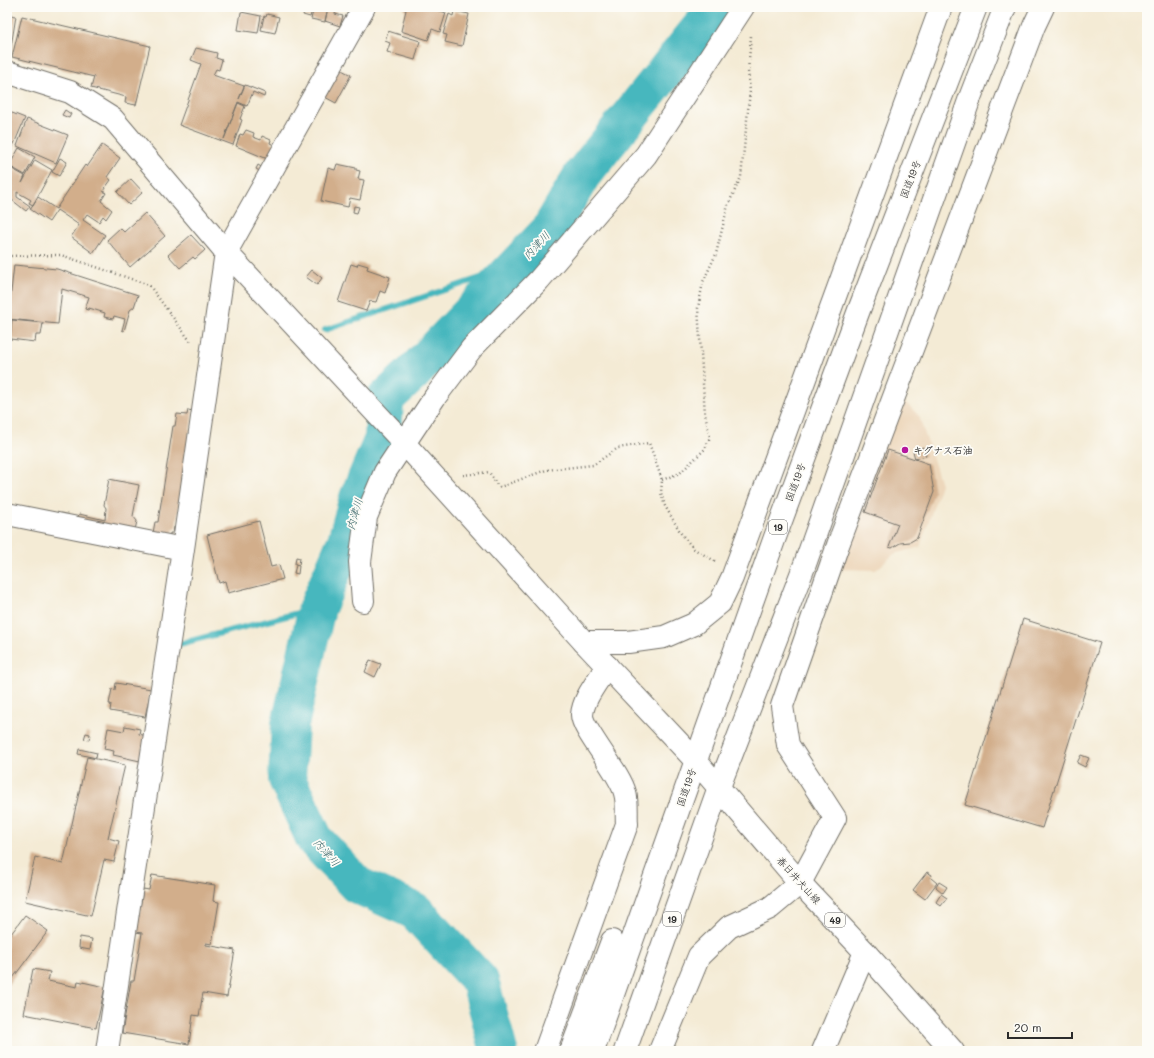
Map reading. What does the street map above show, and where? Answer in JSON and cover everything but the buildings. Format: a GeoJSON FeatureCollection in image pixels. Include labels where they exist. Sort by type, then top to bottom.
{"type":"FeatureCollection","features":[{"type":"Feature","properties":{"kind":"main road"},"geometry":{"type":"LineString","coordinates":[[107,1051],[183,549],[208,366],[226,252],[364,7]]}},
{"type":"Feature","properties":{"kind":"main road"},"geometry":{"type":"LineString","coordinates":[[363,601],[360,562],[366,517],[385,472],[435,397],[472,348],[539,280],[646,155],[742,7]]}},
{"type":"Feature","properties":{"kind":"main road"},"geometry":{"type":"LineString","coordinates":[[584,642],[628,642],[664,637],[694,624],[720,603],[732,578],[941,7]]}},
{"type":"Feature","properties":{"kind":"main road","name":"国道19号"},"geometry":{"type":"LineString","coordinates":[[593,1051],[774,540],[858,310],[976,7]]}},
{"type":"Feature","properties":{"kind":"main road","name":"19"},"geometry":{"type":"LineString","coordinates":[[625,1051],[719,787],[805,564],[1005,7]]}},
{"type":"Feature","properties":{"kind":"main road"},"geometry":{"type":"LineString","coordinates":[[660,1051],[699,956],[728,927],[770,908],[800,883],[835,818],[788,745],[782,706],[838,545],[1034,26],[1043,7]]}},
{"type":"Feature","properties":{"kind":"main road","name":"春日井犬山線"},"geometry":{"type":"LineString","coordinates":[[7,72],[70,92],[113,119],[226,252],[441,483],[584,642],[696,760],[800,883],[866,952],[953,1051]]}},
{"type":"Feature","properties":{"kind":"main road"},"geometry":{"type":"LineString","coordinates":[[7,514],[183,549]]}},
{"type":"Feature","properties":{"kind":"main road"},"geometry":{"type":"LineString","coordinates":[[546,1051],[627,824],[625,794],[611,764],[588,732],[582,717],[585,703],[607,666]]}},
{"type":"Feature","properties":{"kind":"main road"},"geometry":{"type":"LineString","coordinates":[[571,1051],[612,941]]}},
{"type":"Feature","properties":{"kind":"main road"},"geometry":{"type":"LineString","coordinates":[[823,1051],[866,952]]}},
{"type":"Feature","properties":{"kind":"path"},"geometry":{"type":"LineString","coordinates":[[662,480],[680,473],[704,449],[710,437],[705,414],[698,308],[703,282],[716,254],[728,205],[741,177],[750,91],[748,71],[751,37],[750,29]]}},
{"type":"Feature","properties":{"kind":"path"},"geometry":{"type":"LineString","coordinates":[[7,256],[61,255],[149,285],[208,366]]}},
{"type":"Feature","properties":{"kind":"path"},"geometry":{"type":"LineString","coordinates":[[441,483],[450,477],[489,472],[497,485],[500,487],[546,470],[593,465],[618,448],[649,443],[662,480],[662,493],[665,506],[682,535],[694,549],[724,567],[732,578]]}},
{"type":"Feature","properties":{"kind":"shaded area","name":"キグナス石油"},"geometry":{"type":"Polygon","coordinates":[[[898,395],[919,416],[941,484],[920,547],[894,554],[876,570],[838,569],[898,395]]]}},
{"type":"Feature","properties":{"kind":"waterway","name":"内津川"},"geometry":{"type":"LineString","coordinates":[[499,1051],[480,981],[415,911],[357,885],[315,840],[287,779],[290,724],[317,608],[346,541],[358,498],[383,439],[385,399],[412,374],[549,231],[582,175],[717,7]]}},
{"type":"Feature","properties":{"kind":"waterway"},"geometry":{"type":"LineString","coordinates":[[325,330],[519,265]]}},
{"type":"Feature","properties":{"kind":"waterway"},"geometry":{"type":"LineString","coordinates":[[179,644],[317,608]]}},
{"type":"Feature","properties":{"kind":"place","name":"キグナス石油"},"geometry":{"type":"Point","coordinates":[905,450]}}]}
